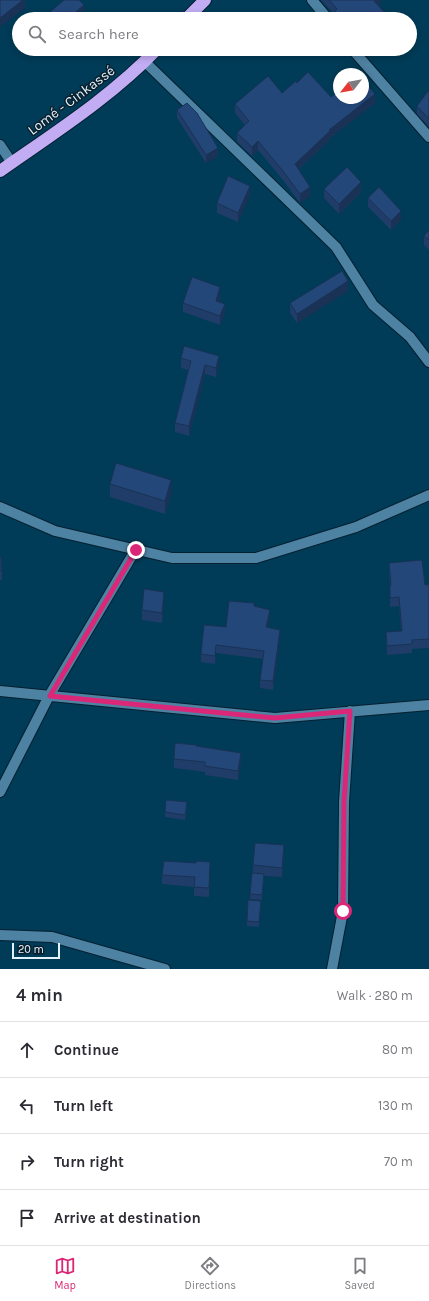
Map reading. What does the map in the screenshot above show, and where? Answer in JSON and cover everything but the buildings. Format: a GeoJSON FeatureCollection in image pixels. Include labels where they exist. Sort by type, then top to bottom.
{"type":"FeatureCollection","features":[{"type":"Feature","properties":{"kind":"highway"},"geometry":{"type":"LineString","coordinates":[[193,12],[205,0]]}},
{"type":"Feature","properties":{"kind":"highway","name":"Lomé - Cinkassé"},"geometry":{"type":"LineString","coordinates":[[0,171],[76,119],[151,56]]}},
{"type":"Feature","properties":{"kind":"street"},"geometry":{"type":"LineString","coordinates":[[312,0],[322,12]]}},
{"type":"Feature","properties":{"kind":"street"},"geometry":{"type":"LineString","coordinates":[[358,56],[429,137]]}},
{"type":"Feature","properties":{"kind":"street"},"geometry":{"type":"LineString","coordinates":[[145,62],[336,247],[373,305],[410,338],[429,362]]}},
{"type":"Feature","properties":{"kind":"street"},"geometry":{"type":"LineString","coordinates":[[0,145],[12,163]]}},
{"type":"Feature","properties":{"kind":"street"},"geometry":{"type":"LineString","coordinates":[[0,507],[55,530],[172,558],[256,558],[356,527],[429,494]]}},
{"type":"Feature","properties":{"kind":"street"},"geometry":{"type":"LineString","coordinates":[[0,792],[50,696],[136,550]]}},
{"type":"Feature","properties":{"kind":"street"},"geometry":{"type":"LineString","coordinates":[[0,691],[275,718],[429,705]]}},
{"type":"Feature","properties":{"kind":"street"},"geometry":{"type":"LineString","coordinates":[[332,969],[343,911],[344,802],[350,711]]}},
{"type":"Feature","properties":{"kind":"street"},"geometry":{"type":"LineString","coordinates":[[0,935],[52,937],[165,969]]}},
{"type":"Feature","properties":{"kind":"route"},"geometry":{"type":"LineString","coordinates":[[136,550],[50,696],[275,718],[350,711],[344,802],[343,911]]}}]}
